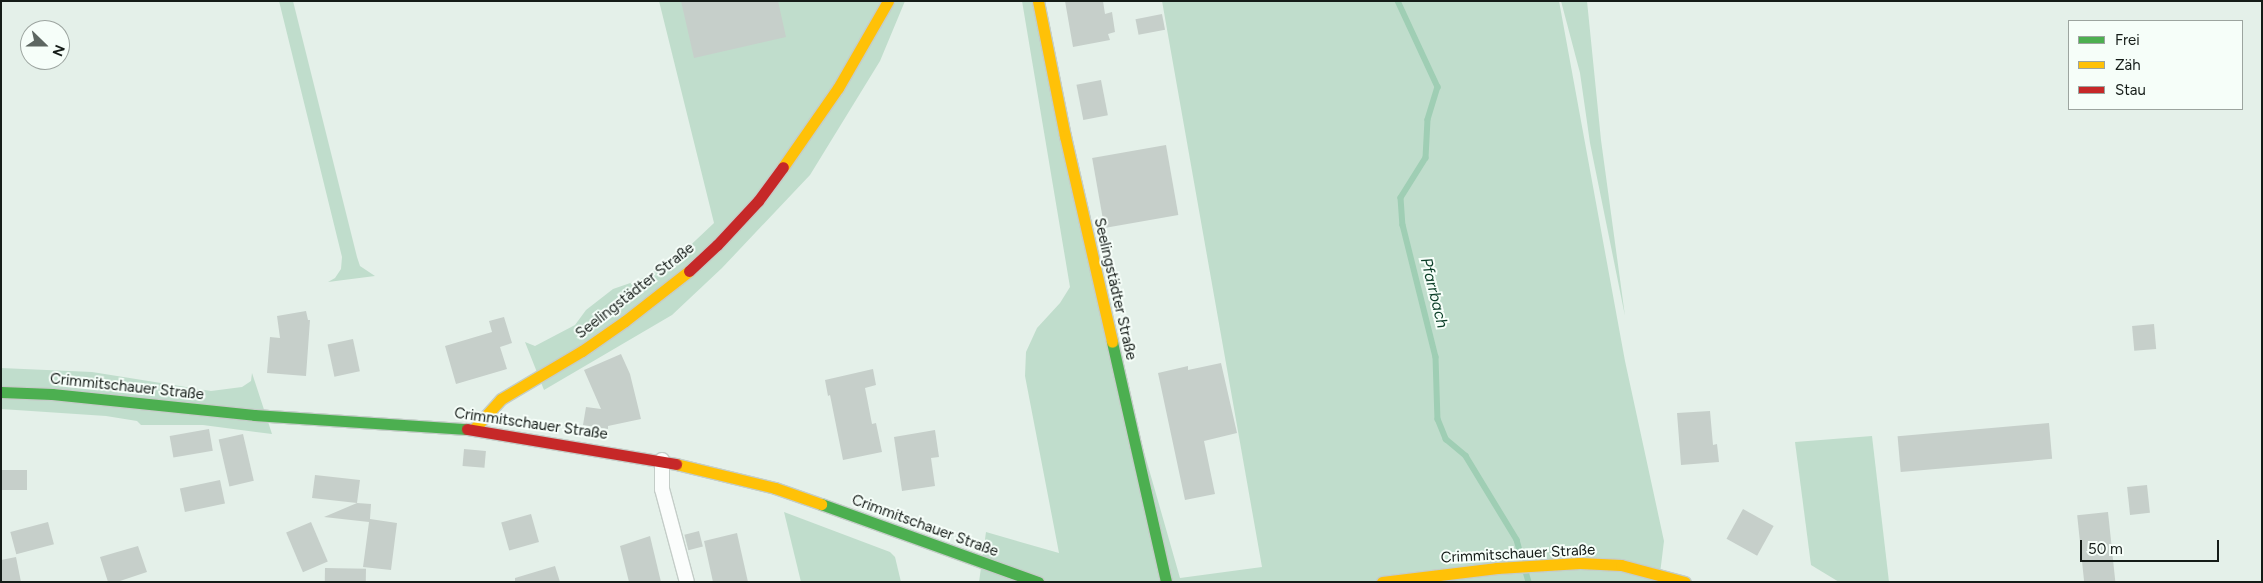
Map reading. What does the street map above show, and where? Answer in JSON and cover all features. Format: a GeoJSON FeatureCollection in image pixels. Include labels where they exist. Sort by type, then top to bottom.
{"type":"FeatureCollection","features":[{"type":"Feature","properties":{"kind":"street","name":"Seelingstädter Straße"},"geometry":{"type":"LineString","coordinates":[[474,429],[487,412],[501,399],[582,352],[630,318],[675,283],[717,245],[758,201],[798,147],[853,65],[888,1]]}},
{"type":"Feature","properties":{"kind":"street","name":"Seelingstädter Straße"},"geometry":{"type":"LineString","coordinates":[[1038,1],[1064,136],[1166,582]]}},
{"type":"Feature","properties":{"kind":"street","name":"Crimmitschauer Straße"},"geometry":{"type":"LineString","coordinates":[[1,392],[52,394],[254,415],[474,429],[662,460],[774,488],[1038,582]]}},
{"type":"Feature","properties":{"kind":"street"},"geometry":{"type":"LineString","coordinates":[[662,460],[662,489],[687,582]]}},
{"type":"Feature","properties":{"kind":"street","name":"Crimmitschauer Straße"},"geometry":{"type":"LineString","coordinates":[[1382,582],[1497,568],[1580,562],[1621,565],[1654,572],[1685,582]]}},
{"type":"Feature","properties":{"kind":"green space"},"geometry":{"type":"Polygon","coordinates":[[[279,1],[293,1],[357,257],[360,266],[375,276],[328,282],[335,278],[341,269],[342,257],[279,1]]]}},
{"type":"Feature","properties":{"kind":"green space"},"geometry":{"type":"Polygon","coordinates":[[[659,1],[905,1],[880,61],[810,175],[722,268],[672,315],[544,390],[525,342],[535,346],[575,325],[586,310],[613,289],[639,280],[678,257],[714,223],[659,1]]]}},
{"type":"Feature","properties":{"kind":"green space"},"geometry":{"type":"Polygon","coordinates":[[[1022,1],[1036,1],[1095,280],[1180,578],[1262,567],[1162,1],[1559,1],[1625,361],[1664,541],[1659,582],[979,582],[986,532],[1059,553],[1025,376],[1026,352],[1037,328],[1060,303],[1070,287],[1022,1]]]}},
{"type":"Feature","properties":{"kind":"green space"},"geometry":{"type":"Polygon","coordinates":[[[1561,1],[1587,1],[1601,140],[1625,316],[1590,143],[1580,73],[1561,1]]]}},
{"type":"Feature","properties":{"kind":"green space"},"geometry":{"type":"Polygon","coordinates":[[[1,368],[92,372],[211,391],[242,387],[251,381],[252,373],[272,434],[203,425],[141,425],[137,421],[106,416],[1,409],[1,368]]]}},
{"type":"Feature","properties":{"kind":"green space"},"geometry":{"type":"Polygon","coordinates":[[[1872,436],[1889,582],[1839,582],[1811,565],[1795,442],[1872,436]]]}},
{"type":"Feature","properties":{"kind":"green space"},"geometry":{"type":"Polygon","coordinates":[[[784,512],[890,552],[895,557],[901,582],[801,582],[784,512]]]}},
{"type":"Feature","properties":{"kind":"building"},"geometry":{"type":"Polygon","coordinates":[[[681,1],[778,1],[786,37],[694,58],[681,1]]]}},
{"type":"Feature","properties":{"kind":"building"},"geometry":{"type":"Polygon","coordinates":[[[1065,1],[1103,1],[1105,14],[1112,12],[1115,32],[1108,34],[1110,40],[1073,47],[1065,1]]]}},
{"type":"Feature","properties":{"kind":"building"},"geometry":{"type":"Polygon","coordinates":[[[1162,14],[1165,30],[1139,35],[1135,19],[1162,14]]]}},
{"type":"Feature","properties":{"kind":"building"},"geometry":{"type":"Polygon","coordinates":[[[1101,80],[1108,115],[1083,120],[1076,85],[1101,80]]]}},
{"type":"Feature","properties":{"kind":"building"},"geometry":{"type":"Polygon","coordinates":[[[1166,145],[1178,215],[1104,228],[1092,158],[1166,145]]]}},
{"type":"Feature","properties":{"kind":"building"},"geometry":{"type":"Polygon","coordinates":[[[306,311],[308,320],[310,320],[306,376],[267,373],[270,337],[280,338],[277,316],[306,311]]]}},
{"type":"Feature","properties":{"kind":"building"},"geometry":{"type":"Polygon","coordinates":[[[504,317],[512,343],[500,347],[507,369],[456,384],[445,346],[492,332],[489,321],[504,317]]]}},
{"type":"Feature","properties":{"kind":"building"},"geometry":{"type":"Polygon","coordinates":[[[2154,324],[2156,349],[2134,351],[2132,326],[2154,324]]]}},
{"type":"Feature","properties":{"kind":"building"},"geometry":{"type":"Polygon","coordinates":[[[353,339],[360,371],[334,377],[328,344],[353,339]]]}},
{"type":"Feature","properties":{"kind":"building"},"geometry":{"type":"Polygon","coordinates":[[[621,354],[630,374],[641,419],[608,426],[608,429],[583,425],[586,407],[601,409],[584,370],[621,354]]]}},
{"type":"Feature","properties":{"kind":"building"},"geometry":{"type":"Polygon","coordinates":[[[1221,363],[1237,433],[1204,441],[1215,494],[1185,500],[1158,373],[1188,366],[1188,370],[1221,363]]]}},
{"type":"Feature","properties":{"kind":"building"},"geometry":{"type":"Polygon","coordinates":[[[873,369],[876,385],[865,388],[872,424],[876,423],[882,452],[843,460],[830,395],[828,396],[825,380],[873,369]]]}},
{"type":"Feature","properties":{"kind":"building"},"geometry":{"type":"Polygon","coordinates":[[[1710,411],[1713,445],[1717,444],[1719,462],[1681,465],[1677,413],[1710,411]]]}},
{"type":"Feature","properties":{"kind":"building"},"geometry":{"type":"Polygon","coordinates":[[[2049,423],[2052,459],[1901,472],[1898,436],[2049,423]]]}},
{"type":"Feature","properties":{"kind":"building"},"geometry":{"type":"Polygon","coordinates":[[[209,429],[213,451],[173,458],[170,436],[209,429]]]}},
{"type":"Feature","properties":{"kind":"building"},"geometry":{"type":"Polygon","coordinates":[[[935,430],[939,457],[931,458],[935,486],[902,491],[894,437],[935,430]]]}},
{"type":"Feature","properties":{"kind":"building"},"geometry":{"type":"Polygon","coordinates":[[[243,434],[254,481],[229,486],[219,440],[243,434]]]}},
{"type":"Feature","properties":{"kind":"building"},"geometry":{"type":"Polygon","coordinates":[[[464,449],[486,451],[484,468],[463,466],[464,449]]]}},
{"type":"Feature","properties":{"kind":"building"},"geometry":{"type":"Polygon","coordinates":[[[1,470],[27,470],[27,490],[1,490],[1,470]]]}},
{"type":"Feature","properties":{"kind":"building"},"geometry":{"type":"Polygon","coordinates":[[[315,475],[360,480],[357,503],[312,498],[315,475]]]}},
{"type":"Feature","properties":{"kind":"building"},"geometry":{"type":"Polygon","coordinates":[[[220,480],[225,503],[185,512],[180,489],[220,480]]]}},
{"type":"Feature","properties":{"kind":"building"},"geometry":{"type":"Polygon","coordinates":[[[2147,485],[2150,513],[2130,515],[2127,487],[2147,485]]]}},
{"type":"Feature","properties":{"kind":"building"},"geometry":{"type":"Polygon","coordinates":[[[357,503],[371,504],[370,519],[397,523],[391,570],[363,567],[369,522],[324,517],[357,503]]]}},
{"type":"Feature","properties":{"kind":"building"},"geometry":{"type":"Polygon","coordinates":[[[1743,509],[1774,526],[1757,556],[1727,539],[1743,509]]]}},
{"type":"Feature","properties":{"kind":"building"},"geometry":{"type":"Polygon","coordinates":[[[2108,512],[2115,582],[2084,582],[2077,515],[2108,512]]]}},
{"type":"Feature","properties":{"kind":"building"},"geometry":{"type":"Polygon","coordinates":[[[531,514],[539,542],[509,550],[501,523],[531,514]]]}},
{"type":"Feature","properties":{"kind":"building"},"geometry":{"type":"Polygon","coordinates":[[[48,522],[54,544],[16,554],[10,532],[48,522]]]}},
{"type":"Feature","properties":{"kind":"building"},"geometry":{"type":"Polygon","coordinates":[[[311,522],[328,562],[303,572],[286,533],[311,522]]]}},
{"type":"Feature","properties":{"kind":"building"},"geometry":{"type":"Polygon","coordinates":[[[699,531],[703,547],[688,550],[684,535],[699,531]]]}},
{"type":"Feature","properties":{"kind":"building"},"geometry":{"type":"Polygon","coordinates":[[[737,533],[748,582],[713,582],[704,541],[737,533]]]}},
{"type":"Feature","properties":{"kind":"building"},"geometry":{"type":"Polygon","coordinates":[[[650,536],[661,582],[629,582],[620,546],[650,536]]]}},
{"type":"Feature","properties":{"kind":"building"},"geometry":{"type":"Polygon","coordinates":[[[138,546],[147,572],[117,582],[108,582],[100,557],[138,546]]]}},
{"type":"Feature","properties":{"kind":"building"},"geometry":{"type":"Polygon","coordinates":[[[16,557],[21,582],[1,582],[1,560],[16,557]]]}},
{"type":"Feature","properties":{"kind":"building"},"geometry":{"type":"Polygon","coordinates":[[[555,566],[560,582],[515,582],[515,578],[555,566]]]}},
{"type":"Feature","properties":{"kind":"building"},"geometry":{"type":"Polygon","coordinates":[[[325,568],[366,569],[366,582],[325,582],[325,568]]]}},
{"type":"Feature","properties":{"kind":"waterway","name":"Pfarrbach"},"geometry":{"type":"LineString","coordinates":[[1398,1],[1438,87],[1428,120],[1426,158],[1401,198],[1403,225],[1436,357],[1438,419],[1446,439],[1466,456],[1517,540],[1529,582]]}},
{"type":"Feature","properties":{"kind":"traffic: fast"},"geometry":{"type":"LineString","coordinates":[[1112,342],[1166,582]]}},
{"type":"Feature","properties":{"kind":"traffic: fast"},"geometry":{"type":"LineString","coordinates":[[1,392],[52,394],[254,415],[467,429]]}},
{"type":"Feature","properties":{"kind":"traffic: fast"},"geometry":{"type":"LineString","coordinates":[[821,504],[1038,582]]}},
{"type":"Feature","properties":{"kind":"traffic: slow"},"geometry":{"type":"LineString","coordinates":[[783,167],[838,88],[888,1]]}},
{"type":"Feature","properties":{"kind":"traffic: slow"},"geometry":{"type":"LineString","coordinates":[[1038,1],[1065,136],[1112,342]]}},
{"type":"Feature","properties":{"kind":"traffic: slow"},"geometry":{"type":"LineString","coordinates":[[474,429],[501,399],[582,351],[625,321],[689,271]]}},
{"type":"Feature","properties":{"kind":"traffic: slow"},"geometry":{"type":"LineString","coordinates":[[676,464],[775,488],[821,504]]}},
{"type":"Feature","properties":{"kind":"traffic: slow"},"geometry":{"type":"LineString","coordinates":[[1382,582],[1497,568],[1580,563],[1621,565],[1685,582]]}},
{"type":"Feature","properties":{"kind":"traffic: jam"},"geometry":{"type":"LineString","coordinates":[[689,271],[717,245],[758,201],[783,167]]}},
{"type":"Feature","properties":{"kind":"traffic: jam"},"geometry":{"type":"LineString","coordinates":[[467,429],[676,464]]}}]}
